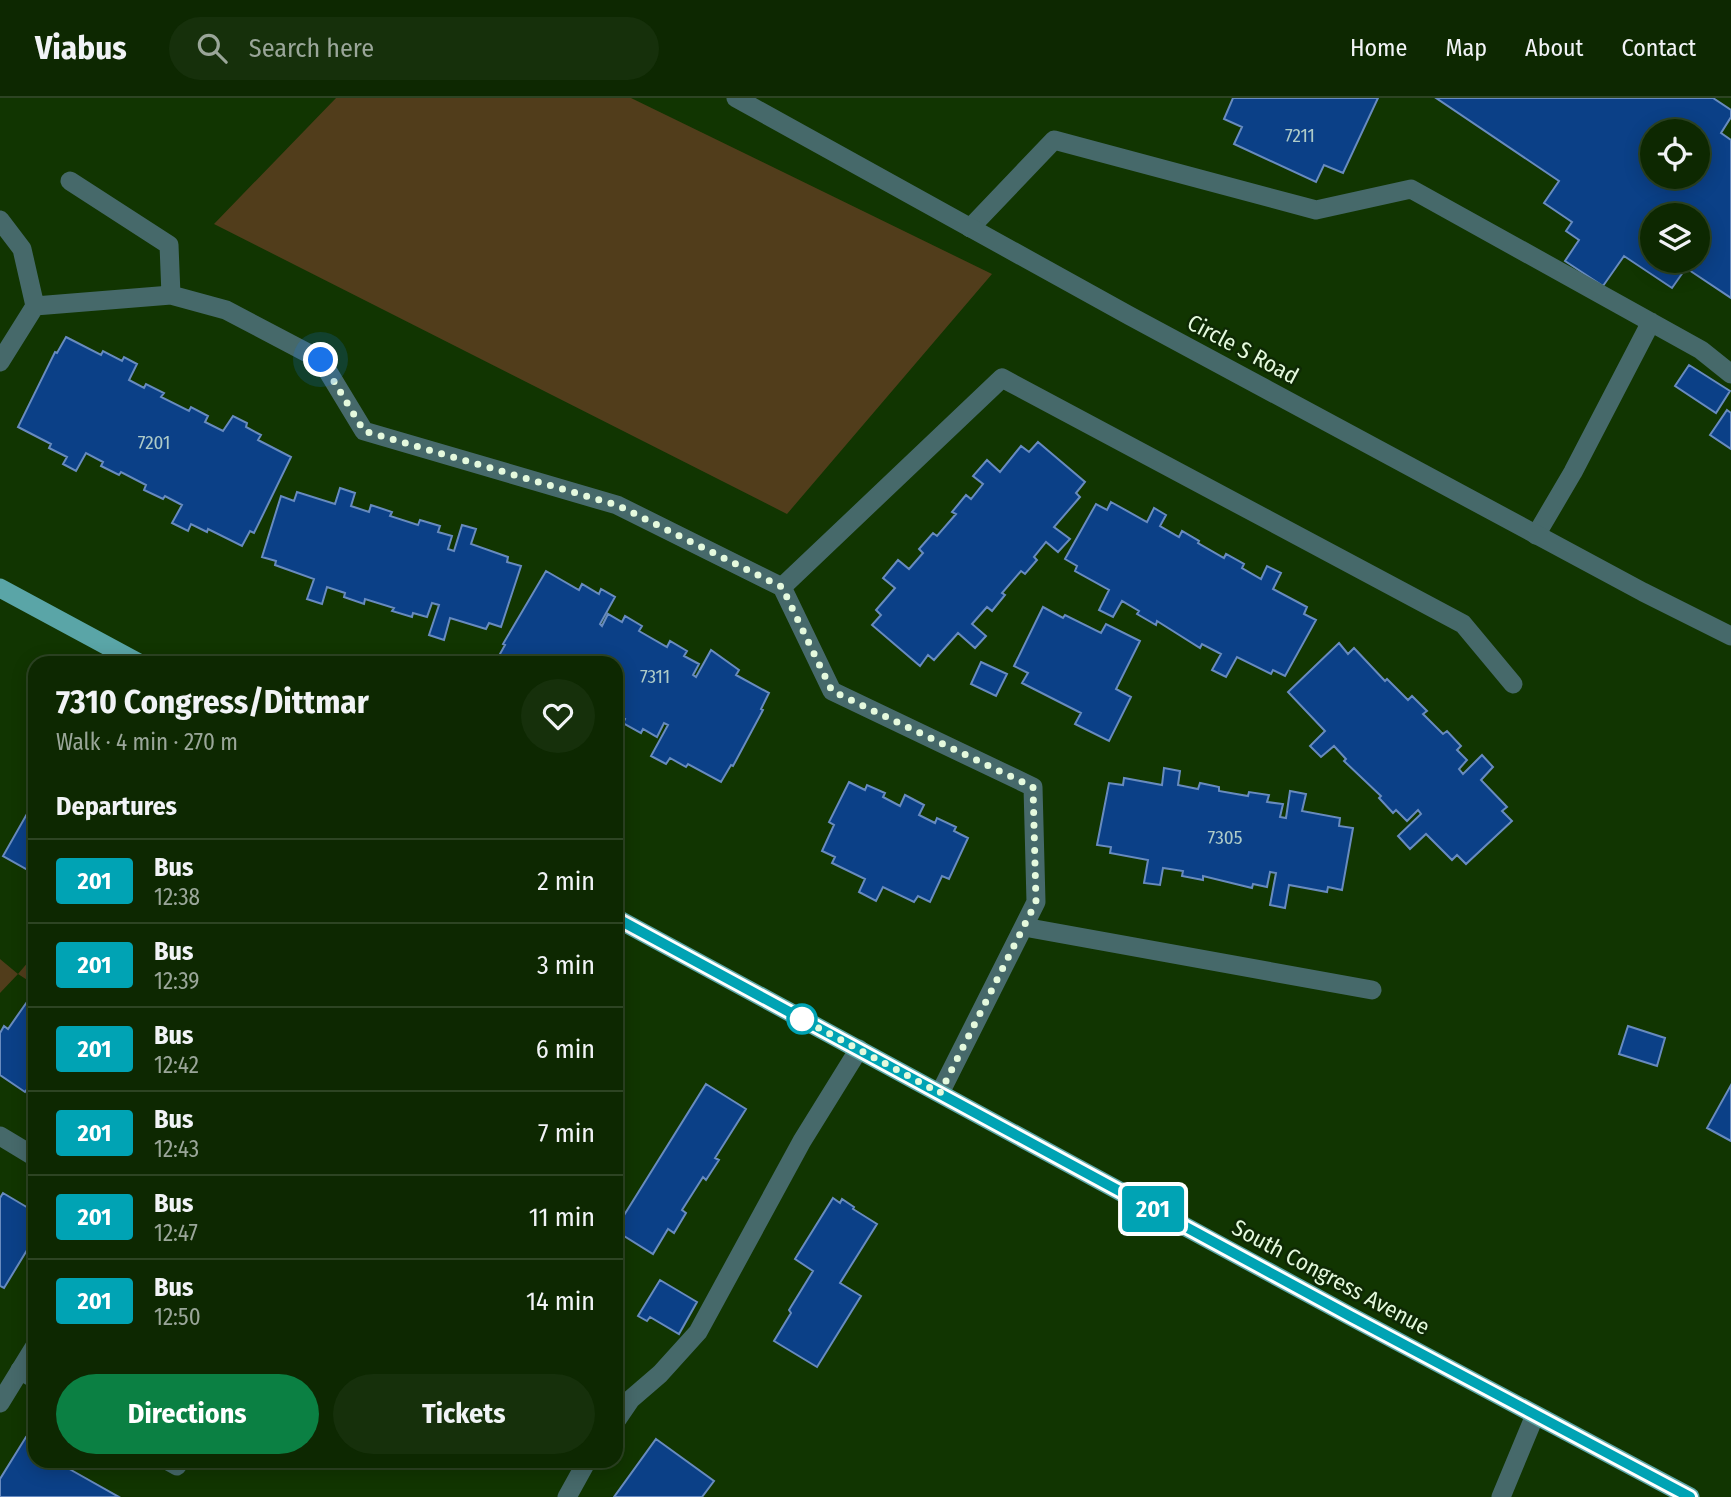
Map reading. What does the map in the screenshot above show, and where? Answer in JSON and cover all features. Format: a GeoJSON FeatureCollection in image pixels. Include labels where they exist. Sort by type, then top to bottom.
{"type":"FeatureCollection","features":[{"type":"Feature","properties":{"kind":"main road"},"geometry":{"type":"LineString","coordinates":[[0,588],[126,656]]}},
{"type":"Feature","properties":{"kind":"main road","name":"South Congress Avenue"},"geometry":{"type":"LineString","coordinates":[[623,922],[1690,1497]]}},
{"type":"Feature","properties":{"kind":"street","name":"Circle S Road"},"geometry":{"type":"LineString","coordinates":[[736,98],[1536,535],[1731,636]]}},
{"type":"Feature","properties":{"kind":"street"},"geometry":{"type":"LineString","coordinates":[[970,228],[1054,140],[1316,210],[1411,189],[1701,350],[1731,374]]}},
{"type":"Feature","properties":{"kind":"street"},"geometry":{"type":"LineString","coordinates":[[70,181],[169,245],[171,295]]}},
{"type":"Feature","properties":{"kind":"street"},"geometry":{"type":"LineString","coordinates":[[0,220],[22,249],[35,306],[0,362]]}},
{"type":"Feature","properties":{"kind":"street"},"geometry":{"type":"LineString","coordinates":[[35,306],[171,295],[226,310],[321,360],[364,431],[617,505],[782,587],[832,691],[1033,787],[1036,902],[940,1093]]}},
{"type":"Feature","properties":{"kind":"street"},"geometry":{"type":"LineString","coordinates":[[1536,535],[1573,472],[1651,322]]}},
{"type":"Feature","properties":{"kind":"street"},"geometry":{"type":"LineString","coordinates":[[782,587],[1002,378],[1463,624],[1513,684]]}},
{"type":"Feature","properties":{"kind":"street"},"geometry":{"type":"LineString","coordinates":[[1024,927],[1372,990]]}},
{"type":"Feature","properties":{"kind":"street"},"geometry":{"type":"LineString","coordinates":[[623,1411],[631,1399],[660,1374],[698,1332],[802,1141],[859,1049]]}},
{"type":"Feature","properties":{"kind":"street"},"geometry":{"type":"LineString","coordinates":[[0,1136],[28,1153]]}},
{"type":"Feature","properties":{"kind":"street"},"geometry":{"type":"LineString","coordinates":[[0,1403],[28,1374]]}},
{"type":"Feature","properties":{"kind":"street"},"geometry":{"type":"LineString","coordinates":[[1501,1497],[1535,1415]]}},
{"type":"Feature","properties":{"kind":"street"},"geometry":{"type":"LineString","coordinates":[[567,1497],[583,1468]]}},
{"type":"Feature","properties":{"kind":"shaded area"},"geometry":{"type":"Polygon","coordinates":[[[336,98],[631,98],[992,274],[787,514],[214,224],[336,98]]]}},
{"type":"Feature","properties":{"kind":"shaded area"},"geometry":{"type":"Polygon","coordinates":[[[0,959],[18,974],[0,993],[0,959]]]}},
{"type":"Feature","properties":{"kind":"shaded area"},"geometry":{"type":"Polygon","coordinates":[[[28,962],[28,980],[18,974],[28,962]]]}},
{"type":"Feature","properties":{"kind":"building"},"geometry":{"type":"Polygon","coordinates":[[[1233,98],[1378,98],[1343,173],[1324,165],[1316,182],[1234,144],[1242,127],[1224,119],[1233,98]]]}},
{"type":"Feature","properties":{"kind":"building"},"geometry":{"type":"Polygon","coordinates":[[[1436,98],[1713,98],[1731,110],[1731,117],[1721,133],[1731,140],[1731,298],[1694,273],[1710,273],[1710,203],[1640,203],[1640,267],[1624,256],[1603,286],[1565,261],[1579,240],[1566,231],[1572,222],[1544,203],[1559,181],[1436,98]]]}},
{"type":"Feature","properties":{"kind":"building"},"geometry":{"type":"Polygon","coordinates":[[[1650,273],[1682,273],[1672,288],[1650,273]]]}},
{"type":"Feature","properties":{"kind":"building"},"geometry":{"type":"Polygon","coordinates":[[[66,337],[101,355],[103,351],[122,361],[124,357],[137,364],[129,380],[144,388],[146,384],[164,393],[161,397],[189,411],[191,407],[208,416],[205,422],[223,431],[233,416],[261,435],[258,440],[291,457],[254,533],[250,531],[242,546],[208,529],[207,532],[191,524],[188,531],[172,523],[182,505],[165,496],[163,499],[144,490],[146,485],[121,472],[119,475],[101,466],[103,462],[86,453],[76,471],[63,464],[67,457],[49,448],[51,444],[18,427],[55,352],[57,353],[66,337]]]}},
{"type":"Feature","properties":{"kind":"building"},"geometry":{"type":"Polygon","coordinates":[[[1689,365],[1730,391],[1716,413],[1675,386],[1689,365]]]}},
{"type":"Feature","properties":{"kind":"building"},"geometry":{"type":"Polygon","coordinates":[[[1727,410],[1731,413],[1731,449],[1710,435],[1727,410]]]}},
{"type":"Feature","properties":{"kind":"building"},"geometry":{"type":"Polygon","coordinates":[[[1038,442],[1085,482],[1076,493],[1080,497],[1054,527],[1070,539],[1058,552],[1046,542],[1034,557],[1037,560],[1025,574],[1021,571],[1002,593],[1005,595],[992,611],[987,607],[972,624],[986,636],[975,648],[958,633],[934,660],[928,655],[920,666],[872,625],[881,615],[876,610],[895,588],[883,578],[898,560],[909,569],[923,553],[919,549],[933,533],[937,536],[956,514],[952,512],[966,495],[971,499],[983,484],[973,476],[987,460],[1000,472],[1021,446],[1029,452],[1038,442]]]}},
{"type":"Feature","properties":{"kind":"building"},"geometry":{"type":"Polygon","coordinates":[[[340,488],[355,493],[351,506],[369,512],[371,505],[392,512],[390,516],[418,525],[420,520],[440,526],[438,532],[452,536],[448,549],[454,551],[462,525],[476,529],[471,544],[508,557],[507,562],[521,566],[501,627],[489,623],[486,629],[450,618],[444,640],[429,635],[439,605],[432,603],[427,617],[413,613],[412,617],[365,599],[364,604],[344,597],[345,593],[327,587],[322,604],[307,599],[314,579],[275,565],[276,561],[262,557],[281,496],[294,501],[297,492],[335,504],[340,488]]]}},
{"type":"Feature","properties":{"kind":"building"},"geometry":{"type":"Polygon","coordinates":[[[1111,502],[1147,522],[1154,508],[1166,515],[1160,526],[1179,537],[1182,531],[1224,558],[1226,554],[1244,564],[1242,568],[1261,579],[1267,566],[1281,573],[1273,589],[1307,607],[1304,614],[1316,620],[1285,676],[1273,670],[1271,674],[1237,657],[1226,677],[1212,670],[1221,654],[1202,644],[1200,648],[1157,621],[1156,625],[1122,601],[1113,617],[1099,610],[1109,590],[1075,571],[1077,566],[1065,559],[1096,504],[1107,510],[1111,502]]]}},
{"type":"Feature","properties":{"kind":"building"},"geometry":{"type":"Polygon","coordinates":[[[546,571],[579,590],[582,584],[599,594],[601,589],[615,597],[600,624],[602,626],[608,614],[622,622],[625,616],[642,626],[639,631],[667,647],[670,641],[687,651],[684,656],[699,664],[693,675],[696,677],[711,650],[739,670],[736,675],[769,693],[761,709],[763,710],[733,766],[731,765],[721,782],[688,764],[686,767],[670,758],[666,764],[651,756],[668,725],[664,723],[657,737],[643,729],[641,733],[623,723],[623,656],[499,656],[505,645],[503,644],[546,571]]]}},
{"type":"Feature","properties":{"kind":"building"},"geometry":{"type":"Polygon","coordinates":[[[1043,607],[1101,633],[1106,624],[1140,641],[1116,689],[1131,697],[1109,741],[1075,724],[1081,713],[1022,683],[1028,673],[1014,666],[1043,607]]]}},
{"type":"Feature","properties":{"kind":"building"},"geometry":{"type":"Polygon","coordinates":[[[1339,643],[1348,654],[1354,648],[1385,681],[1387,679],[1408,700],[1412,696],[1427,711],[1423,714],[1443,734],[1447,731],[1461,746],[1457,750],[1467,760],[1459,769],[1463,774],[1482,755],[1493,767],[1481,780],[1507,807],[1502,811],[1512,821],[1466,864],[1457,855],[1452,860],[1426,834],[1410,849],[1398,836],[1421,814],[1418,810],[1407,821],[1396,810],[1393,813],[1379,798],[1381,796],[1344,761],[1346,759],[1334,746],[1321,757],[1310,746],[1325,731],[1288,692],[1339,643]]]}},
{"type":"Feature","properties":{"kind":"building"},"geometry":{"type":"Polygon","coordinates":[[[981,662],[1007,674],[996,696],[971,684],[981,662]]]}},
{"type":"Feature","properties":{"kind":"building"},"geometry":{"type":"Polygon","coordinates":[[[1164,768],[1180,771],[1178,785],[1198,789],[1200,783],[1219,787],[1219,791],[1248,796],[1249,792],[1269,795],[1267,802],[1283,804],[1280,817],[1286,818],[1290,791],[1306,794],[1302,811],[1340,818],[1339,826],[1353,828],[1342,890],[1328,887],[1327,892],[1289,885],[1285,908],[1270,905],[1276,873],[1270,872],[1267,887],[1253,884],[1252,888],[1203,876],[1203,880],[1182,876],[1183,871],[1163,868],[1160,885],[1144,883],[1148,860],[1110,853],[1111,847],[1097,845],[1109,783],[1123,785],[1124,778],[1162,785],[1164,768]]]}},
{"type":"Feature","properties":{"kind":"building"},"geometry":{"type":"Polygon","coordinates":[[[849,782],[865,790],[867,785],[885,793],[883,797],[900,806],[905,795],[924,805],[919,815],[935,823],[937,818],[956,827],[954,831],[968,838],[949,879],[942,876],[930,902],[918,896],[914,902],[883,887],[876,901],[859,892],[865,879],[832,863],[835,857],[822,851],[834,825],[829,822],[849,782]]]}},
{"type":"Feature","properties":{"kind":"building"},"geometry":{"type":"Polygon","coordinates":[[[28,812],[28,870],[3,856],[28,812]]]}},
{"type":"Feature","properties":{"kind":"building"},"geometry":{"type":"Polygon","coordinates":[[[28,1000],[28,1088],[25,1092],[0,1075],[0,1033],[4,1026],[8,1029],[28,1000]]]}},
{"type":"Feature","properties":{"kind":"building"},"geometry":{"type":"Polygon","coordinates":[[[1628,1026],[1665,1038],[1657,1066],[1619,1054],[1628,1026]]]}},
{"type":"Feature","properties":{"kind":"building"},"geometry":{"type":"Polygon","coordinates":[[[706,1084],[746,1109],[715,1158],[719,1160],[706,1180],[703,1177],[682,1210],[686,1213],[674,1233],[668,1229],[653,1254],[623,1235],[623,1217],[706,1084]]]}},
{"type":"Feature","properties":{"kind":"building"},"geometry":{"type":"Polygon","coordinates":[[[1731,1085],[1731,1141],[1707,1128],[1731,1085]]]}},
{"type":"Feature","properties":{"kind":"building"},"geometry":{"type":"Polygon","coordinates":[[[3,1193],[28,1208],[28,1249],[4,1288],[0,1286],[0,1198],[3,1193]]]}},
{"type":"Feature","properties":{"kind":"building"},"geometry":{"type":"Polygon","coordinates":[[[833,1198],[840,1203],[842,1199],[877,1224],[840,1283],[861,1296],[817,1367],[774,1341],[813,1271],[795,1259],[833,1198]]]}},
{"type":"Feature","properties":{"kind":"building"},"geometry":{"type":"Polygon","coordinates":[[[660,1280],[697,1302],[679,1334],[650,1317],[647,1321],[638,1316],[660,1280]]]}},
{"type":"Feature","properties":{"kind":"building"},"geometry":{"type":"Polygon","coordinates":[[[26,1437],[28,1468],[68,1468],[119,1497],[0,1497],[0,1479],[26,1437]]]}},
{"type":"Feature","properties":{"kind":"building"},"geometry":{"type":"Polygon","coordinates":[[[656,1439],[714,1481],[702,1497],[614,1497],[656,1439]]]}},
{"type":"Feature","properties":{"kind":"bus line","name":"201"},"geometry":{"type":"LineString","coordinates":[[623,922],[1690,1497]]}},
{"type":"Feature","properties":{"kind":"route"},"geometry":{"type":"LineString","coordinates":[[321,360],[364,431],[617,505],[782,587],[832,691],[1033,787],[1036,902],[940,1093],[802,1019]]}}]}
